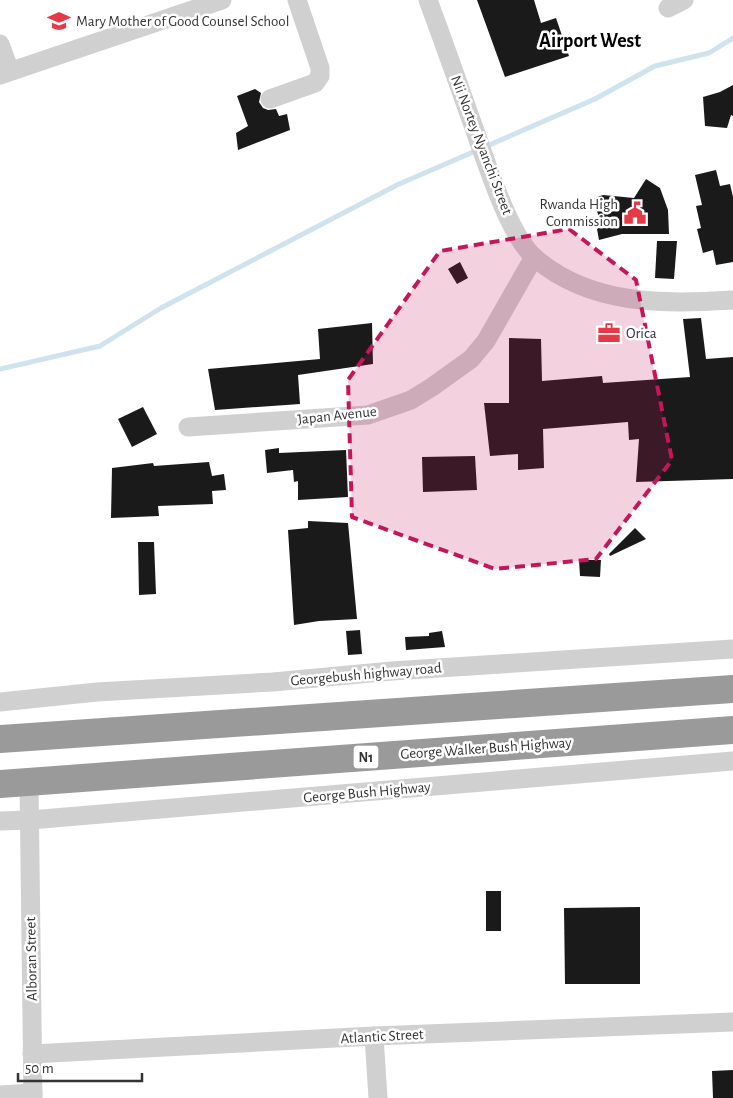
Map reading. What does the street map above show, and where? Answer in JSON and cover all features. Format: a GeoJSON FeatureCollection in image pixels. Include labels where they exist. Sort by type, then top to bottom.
{"type":"FeatureCollection","features":[{"type":"Feature","properties":{"kind":"highway"},"geometry":{"type":"LineString","coordinates":[[0,739],[733,689]]}},
{"type":"Feature","properties":{"kind":"highway","name":"George Walker Bush Highway"},"geometry":{"type":"LineString","coordinates":[[0,784],[733,730]]}},
{"type":"Feature","properties":{"kind":"street"},"geometry":{"type":"LineString","coordinates":[[0,44],[5,73],[222,0]]}},
{"type":"Feature","properties":{"kind":"street"},"geometry":{"type":"LineString","coordinates":[[270,98],[315,83],[320,76],[320,68],[297,0]]}},
{"type":"Feature","properties":{"kind":"street","name":"Nii Nortey Nyanchi Street"},"geometry":{"type":"LineString","coordinates":[[428,0],[485,161],[506,211],[522,241],[534,257],[558,274],[592,291],[608,296],[656,302],[733,300]]}},
{"type":"Feature","properties":{"kind":"street","name":"Japan Avenue"},"geometry":{"type":"LineString","coordinates":[[188,427],[368,415],[411,400],[471,359],[486,341],[534,257]]}},
{"type":"Feature","properties":{"kind":"street","name":"Georgebush highway road"},"geometry":{"type":"LineString","coordinates":[[0,702],[97,692],[273,682],[392,670],[733,649]]}},
{"type":"Feature","properties":{"kind":"street","name":"George Bush Highway"},"geometry":{"type":"LineString","coordinates":[[0,821],[733,761]]}},
{"type":"Feature","properties":{"kind":"street","name":"Alboran Street"},"geometry":{"type":"LineString","coordinates":[[28,783],[33,1095]]}},
{"type":"Feature","properties":{"kind":"street","name":"Atlantic Street"},"geometry":{"type":"LineString","coordinates":[[32,1054],[374,1036],[733,1022]]}},
{"type":"Feature","properties":{"kind":"street"},"geometry":{"type":"LineString","coordinates":[[374,1036],[378,1098]]}},
{"type":"Feature","properties":{"kind":"street"},"geometry":{"type":"LineString","coordinates":[[0,1095],[33,1095]]}},
{"type":"Feature","properties":{"kind":"highlighted area"},"geometry":{"type":"Polygon","coordinates":[[[569,229],[636,280],[672,460],[596,559],[495,569],[352,517],[348,380],[440,251],[569,229]]]}},
{"type":"Feature","properties":{"kind":"building"},"geometry":{"type":"Polygon","coordinates":[[[477,0],[534,0],[541,23],[556,18],[569,56],[505,77],[477,0]]]}},
{"type":"Feature","properties":{"kind":"building"},"geometry":{"type":"Polygon","coordinates":[[[733,85],[733,116],[731,115],[727,128],[705,126],[703,97],[720,92],[733,85]]]}},
{"type":"Feature","properties":{"kind":"building"},"geometry":{"type":"Polygon","coordinates":[[[255,89],[261,93],[259,102],[263,108],[268,110],[276,109],[279,116],[287,114],[290,130],[238,150],[236,133],[248,126],[237,96],[255,89]]]}},
{"type":"Feature","properties":{"kind":"building"},"geometry":{"type":"Polygon","coordinates":[[[716,170],[720,186],[730,184],[733,197],[733,262],[716,265],[713,250],[703,253],[697,229],[701,228],[696,206],[702,205],[695,175],[716,170]]]}},
{"type":"Feature","properties":{"kind":"building"},"geometry":{"type":"Polygon","coordinates":[[[646,179],[660,188],[668,210],[669,234],[622,234],[599,240],[597,229],[602,224],[592,199],[603,195],[634,198],[646,179]]]}},
{"type":"Feature","properties":{"kind":"building"},"geometry":{"type":"Polygon","coordinates":[[[657,241],[677,241],[674,279],[655,278],[657,241]]]}},
{"type":"Feature","properties":{"kind":"building"},"geometry":{"type":"Polygon","coordinates":[[[460,262],[468,278],[457,284],[448,269],[460,262]]]}},
{"type":"Feature","properties":{"kind":"building"},"geometry":{"type":"Polygon","coordinates":[[[701,318],[706,359],[733,357],[733,479],[636,482],[639,439],[629,440],[628,422],[543,429],[544,468],[518,470],[518,454],[490,456],[484,403],[509,403],[509,338],[541,339],[542,381],[602,376],[603,383],[690,377],[683,319],[701,318]]]}},
{"type":"Feature","properties":{"kind":"building"},"geometry":{"type":"Polygon","coordinates":[[[372,323],[373,364],[298,375],[300,404],[215,410],[208,369],[320,359],[318,329],[372,323]]]}},
{"type":"Feature","properties":{"kind":"building"},"geometry":{"type":"Polygon","coordinates":[[[143,407],[157,434],[132,447],[118,419],[143,407]]]}},
{"type":"Feature","properties":{"kind":"building"},"geometry":{"type":"Polygon","coordinates":[[[279,448],[279,453],[346,450],[348,497],[298,500],[298,481],[294,482],[293,470],[267,473],[265,450],[279,448]]]}},
{"type":"Feature","properties":{"kind":"building"},"geometry":{"type":"Polygon","coordinates":[[[475,456],[477,490],[423,492],[422,457],[475,456]]]}},
{"type":"Feature","properties":{"kind":"building"},"geometry":{"type":"Polygon","coordinates":[[[209,462],[212,476],[224,474],[226,490],[212,491],[213,504],[158,506],[159,516],[111,518],[112,468],[153,463],[154,466],[209,462]]]}},
{"type":"Feature","properties":{"kind":"building"},"geometry":{"type":"Polygon","coordinates":[[[308,521],[348,523],[357,619],[319,621],[294,625],[288,530],[308,528],[308,521]]]}},
{"type":"Feature","properties":{"kind":"building"},"geometry":{"type":"Polygon","coordinates":[[[635,528],[646,539],[610,556],[609,554],[635,528]]]}},
{"type":"Feature","properties":{"kind":"building"},"geometry":{"type":"Polygon","coordinates":[[[138,542],[154,542],[156,594],[139,595],[138,542]]]}},
{"type":"Feature","properties":{"kind":"building"},"geometry":{"type":"Polygon","coordinates":[[[579,560],[601,560],[600,577],[580,576],[579,560]]]}},
{"type":"Feature","properties":{"kind":"building"},"geometry":{"type":"Polygon","coordinates":[[[360,630],[362,654],[348,655],[346,631],[360,630]]]}},
{"type":"Feature","properties":{"kind":"building"},"geometry":{"type":"Polygon","coordinates":[[[442,631],[445,647],[406,650],[405,637],[429,636],[429,633],[442,631]]]}},
{"type":"Feature","properties":{"kind":"building"},"geometry":{"type":"Polygon","coordinates":[[[486,891],[501,891],[501,931],[486,931],[486,891]]]}},
{"type":"Feature","properties":{"kind":"building"},"geometry":{"type":"Polygon","coordinates":[[[640,907],[640,984],[565,984],[564,908],[640,907]]]}},
{"type":"Feature","properties":{"kind":"building"},"geometry":{"type":"Polygon","coordinates":[[[733,1070],[733,1098],[713,1098],[712,1071],[733,1070]]]}},
{"type":"Feature","properties":{"kind":"waterway"},"geometry":{"type":"LineString","coordinates":[[0,369],[100,346],[161,308],[397,185],[595,99],[655,66],[709,53],[733,38]]}},
{"type":"Feature","properties":{"kind":"place","name":"Mary Mother of Good Counsel School"},"geometry":{"type":"Point","coordinates":[59,21]}},
{"type":"Feature","properties":{"kind":"place","name":"Rwanda High Commission"},"geometry":{"type":"Point","coordinates":[635,213]}},
{"type":"Feature","properties":{"kind":"place","name":"Orica"},"geometry":{"type":"Point","coordinates":[609,333]}},
{"type":"Feature","properties":{"kind":"district","name":"Airport West"},"geometry":{"type":"Point","coordinates":[590,40]}}]}
